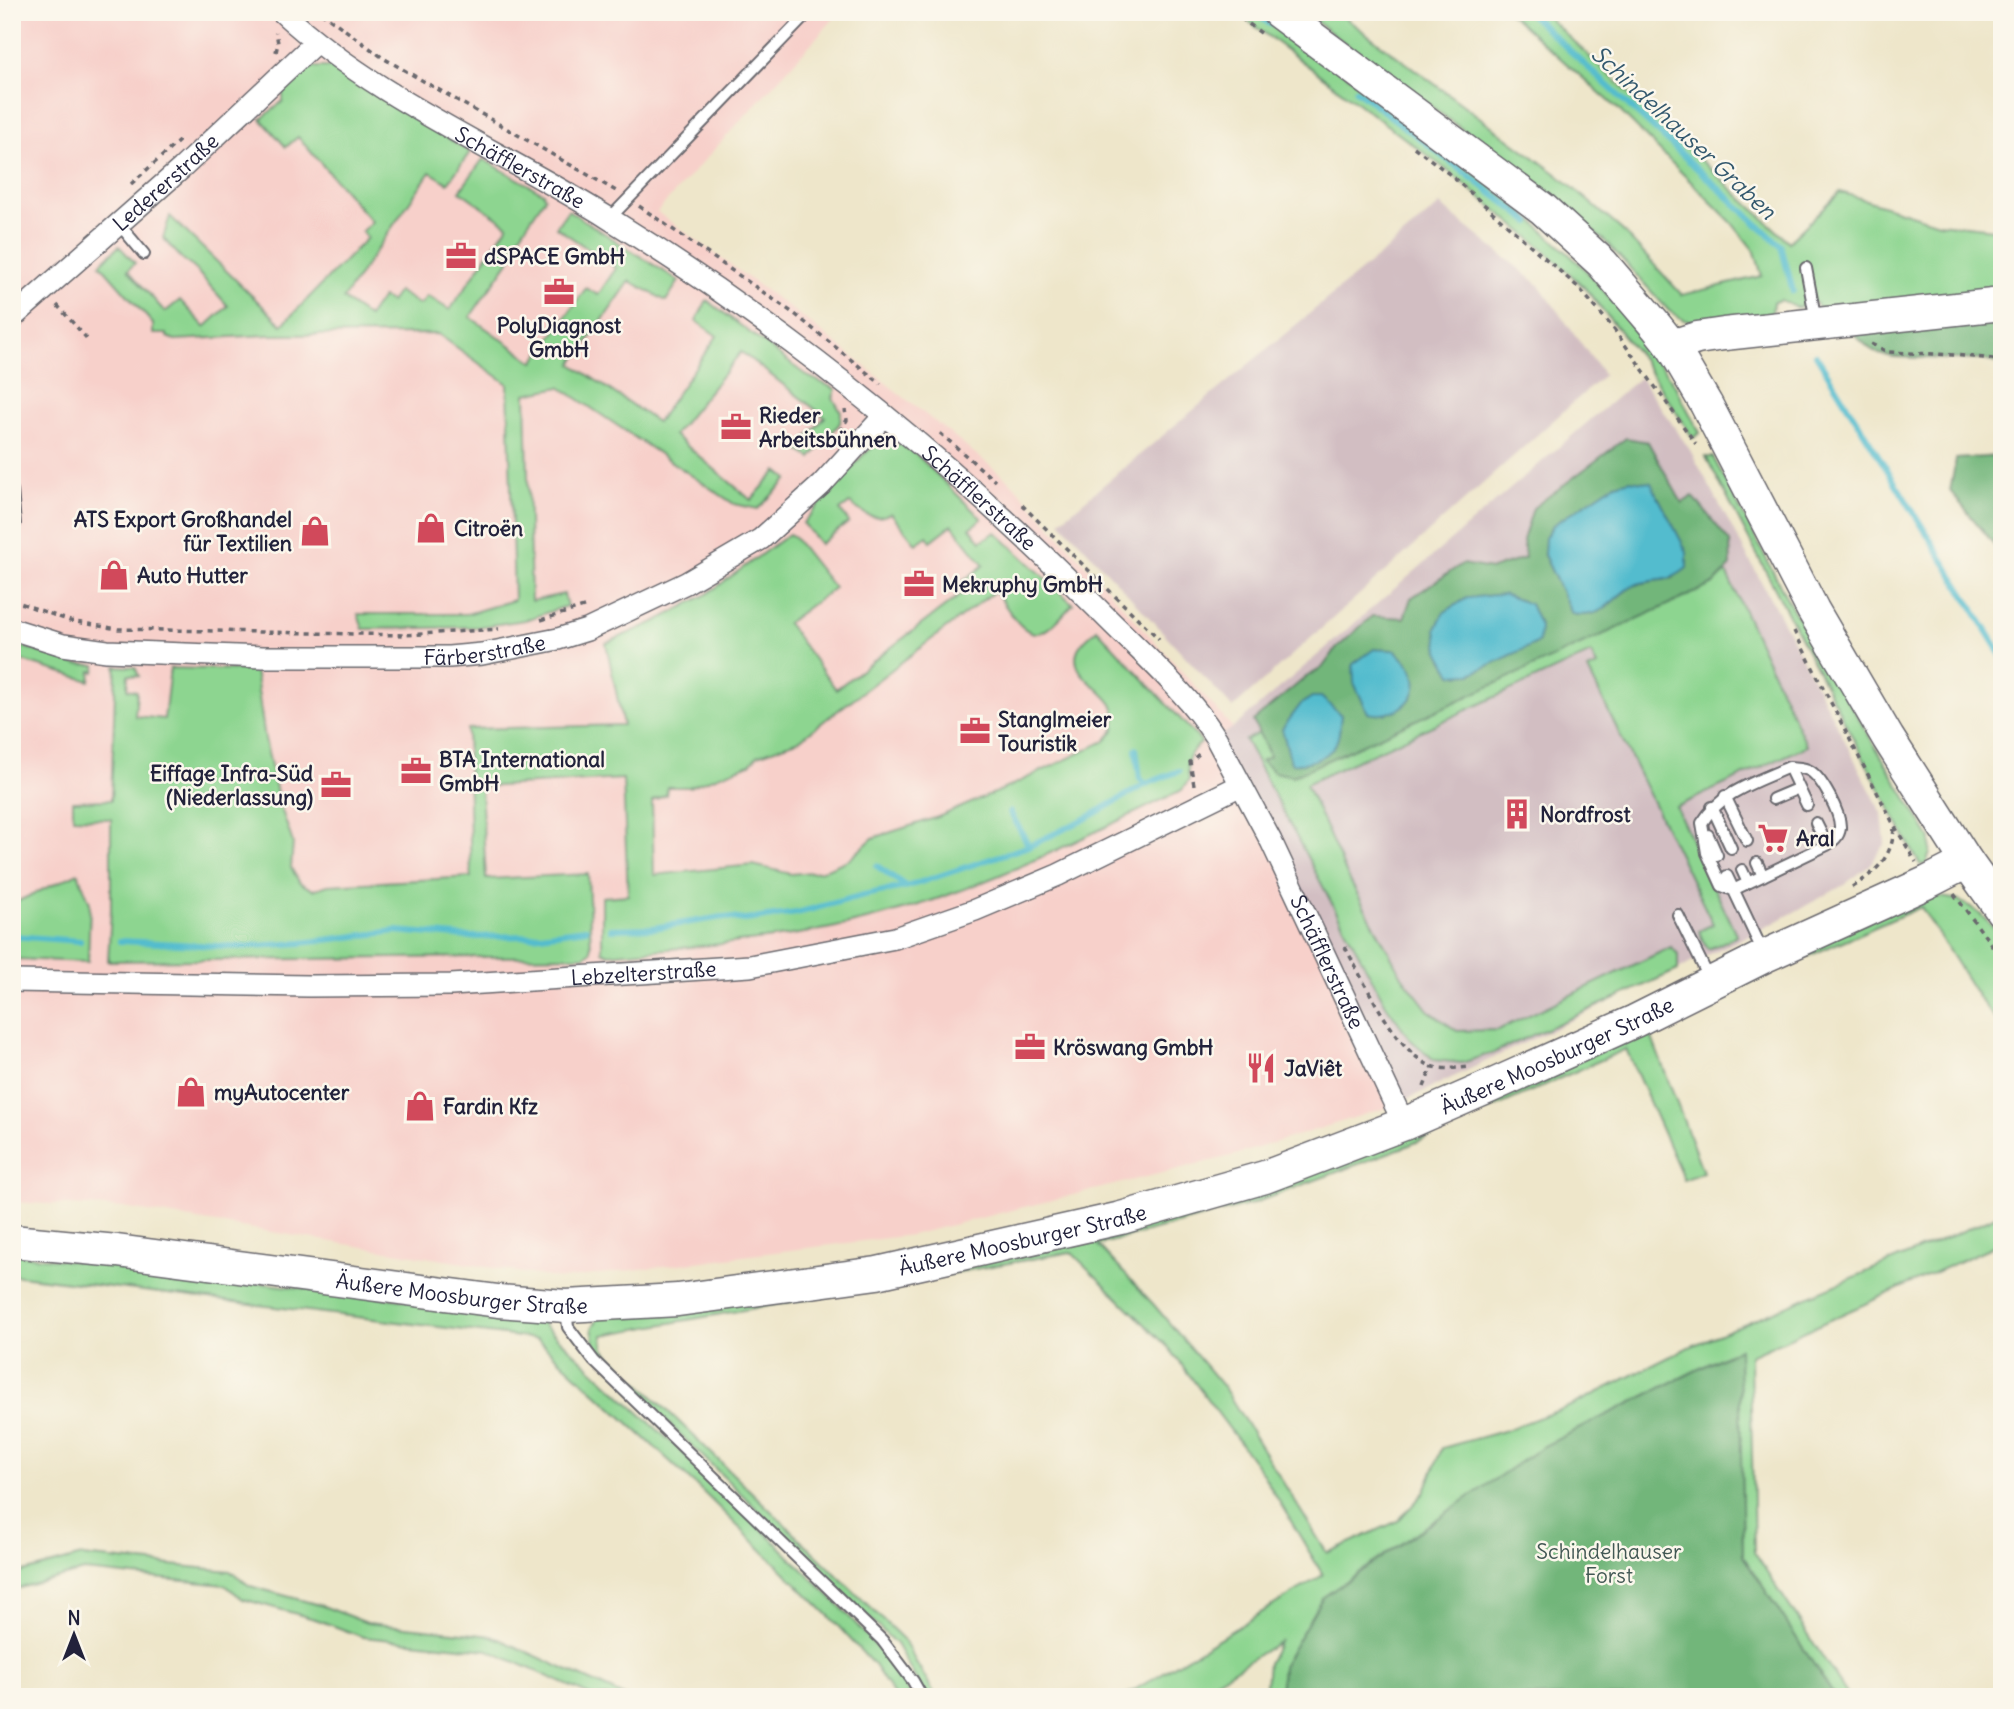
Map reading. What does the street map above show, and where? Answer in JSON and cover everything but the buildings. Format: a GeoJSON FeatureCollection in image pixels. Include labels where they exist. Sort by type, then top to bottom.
{"type":"FeatureCollection","features":[{"type":"Feature","properties":{"kind":"street","name":"Schäfflerstraße"},"geometry":{"type":"LineString","coordinates":[[278,20],[399,98],[610,218],[700,278],[846,384],[944,466],[1062,573],[1167,679],[1205,722],[1218,742],[1271,841],[1399,1114]]}},
{"type":"Feature","properties":{"kind":"street"},"geometry":{"type":"LineString","coordinates":[[1273,25],[1439,131],[1553,218],[1602,263],[1672,346],[1706,404],[1814,610],[1888,738],[1945,873],[2002,911]]}},
{"type":"Feature","properties":{"kind":"street","name":"Ledererstraße"},"geometry":{"type":"LineString","coordinates":[[12,318],[182,168],[315,43]]}},
{"type":"Feature","properties":{"kind":"street"},"geometry":{"type":"LineString","coordinates":[[1672,346],[1697,338],[2002,304]]}},
{"type":"Feature","properties":{"kind":"street","name":"Färberstraße"},"geometry":{"type":"LineString","coordinates":[[12,629],[63,645],[107,651],[263,657],[449,657],[482,654],[558,639],[587,630],[649,601],[730,559],[761,539],[821,485],[884,416]]}},
{"type":"Feature","properties":{"kind":"street","name":"Lebzelterstraße"},"geometry":{"type":"LineString","coordinates":[[12,981],[298,986],[452,985],[750,967],[895,938],[975,910],[1058,875],[1241,785]]}},
{"type":"Feature","properties":{"kind":"street","name":"Äußere Moosburger Straße"},"geometry":{"type":"LineString","coordinates":[[12,1241],[117,1251],[444,1295],[566,1306],[701,1297],[877,1273],[1121,1218],[1265,1177],[1399,1114],[1635,1021],[1765,956],[1945,873]]}},
{"type":"Feature","properties":{"kind":"lane"},"geometry":{"type":"LineString","coordinates":[[610,218],[809,12]]}},
{"type":"Feature","properties":{"kind":"lane"},"geometry":{"type":"LineString","coordinates":[[119,224],[144,254]]}},
{"type":"Feature","properties":{"kind":"lane"},"geometry":{"type":"LineString","coordinates":[[1806,268],[1829,323]]}},
{"type":"Feature","properties":{"kind":"lane"},"geometry":{"type":"LineString","coordinates":[[12,490],[15,524]]}},
{"type":"Feature","properties":{"kind":"lane"},"geometry":{"type":"LineString","coordinates":[[1788,767],[1807,805]]}},
{"type":"Feature","properties":{"kind":"lane"},"geometry":{"type":"LineString","coordinates":[[1788,767],[1807,769],[1819,778],[1838,815],[1840,829],[1836,838],[1827,845],[1733,890],[1722,886],[1707,853],[1702,822],[1712,807],[1725,796],[1788,767]]}},
{"type":"Feature","properties":{"kind":"lane"},"geometry":{"type":"LineString","coordinates":[[1773,799],[1799,788]]}},
{"type":"Feature","properties":{"kind":"lane"},"geometry":{"type":"LineString","coordinates":[[1725,796],[1739,814],[1747,841]]}},
{"type":"Feature","properties":{"kind":"lane"},"geometry":{"type":"LineString","coordinates":[[1712,807],[1731,848]]}},
{"type":"Feature","properties":{"kind":"lane"},"geometry":{"type":"LineString","coordinates":[[1702,822],[1717,855]]}},
{"type":"Feature","properties":{"kind":"lane"},"geometry":{"type":"LineString","coordinates":[[1816,822],[1827,845]]}},
{"type":"Feature","properties":{"kind":"lane"},"geometry":{"type":"LineString","coordinates":[[1757,863],[1763,876]]}},
{"type":"Feature","properties":{"kind":"lane"},"geometry":{"type":"LineString","coordinates":[[1741,870],[1748,883]]}},
{"type":"Feature","properties":{"kind":"lane"},"geometry":{"type":"LineString","coordinates":[[1727,876],[1765,956]]}},
{"type":"Feature","properties":{"kind":"lane"},"geometry":{"type":"LineString","coordinates":[[1678,915],[1711,982]]}},
{"type":"Feature","properties":{"kind":"lane"},"geometry":{"type":"LineString","coordinates":[[566,1306],[568,1327],[594,1361],[882,1640],[922,1697]]}},
{"type":"Feature","properties":{"kind":"path"},"geometry":{"type":"LineString","coordinates":[[1233,12],[1273,25]]}},
{"type":"Feature","properties":{"kind":"path"},"geometry":{"type":"LineString","coordinates":[[271,58],[278,43],[278,20]]}},
{"type":"Feature","properties":{"kind":"path"},"geometry":{"type":"LineString","coordinates":[[127,188],[187,134]]}},
{"type":"Feature","properties":{"kind":"path"},"geometry":{"type":"LineString","coordinates":[[1407,142],[1448,173],[1579,288],[1613,328],[1700,450]]}},
{"type":"Feature","properties":{"kind":"path"},"geometry":{"type":"LineString","coordinates":[[44,290],[89,341]]}},
{"type":"Feature","properties":{"kind":"path"},"geometry":{"type":"LineString","coordinates":[[1829,323],[1888,352],[2002,360]]}},
{"type":"Feature","properties":{"kind":"path"},"geometry":{"type":"LineString","coordinates":[[832,440],[847,420],[847,414],[839,400],[846,384],[860,367]]}},
{"type":"Feature","properties":{"kind":"path"},"geometry":{"type":"LineString","coordinates":[[12,600],[70,621],[118,629],[405,635],[501,628]]}},
{"type":"Feature","properties":{"kind":"path"},"geometry":{"type":"LineString","coordinates":[[537,622],[591,604]]}},
{"type":"Feature","properties":{"kind":"path"},"geometry":{"type":"LineString","coordinates":[[1788,620],[1894,825],[1945,873],[2002,959]]}},
{"type":"Feature","properties":{"kind":"path"},"geometry":{"type":"LineString","coordinates":[[1188,794],[1195,783],[1190,762],[1218,742]]}},
{"type":"Feature","properties":{"kind":"path"},"geometry":{"type":"LineString","coordinates":[[1399,1114],[1421,1094],[1432,1066]]}},
{"type":"Feature","properties":{"kind":"shaded area"},"geometry":{"type":"Polygon","coordinates":[[[12,12],[840,12],[657,212],[805,319],[1012,483],[1233,728],[1216,738],[1395,1105],[1235,1155],[911,1235],[561,1279],[124,1208],[12,1202],[12,12]]]}},
{"type":"Feature","properties":{"kind":"shaded area"},"geometry":{"type":"Polygon","coordinates":[[[1440,205],[1539,285],[1604,375],[1233,708],[1060,521],[1440,205]]]}},
{"type":"Feature","properties":{"kind":"shaded area"},"geometry":{"type":"Polygon","coordinates":[[[1640,377],[1690,450],[1796,646],[1882,813],[1885,843],[1870,865],[1844,885],[1772,924],[1395,1105],[1216,738],[1233,728],[1640,377]]]}},
{"type":"Feature","properties":{"kind":"green space"},"geometry":{"type":"Polygon","coordinates":[[[1236,12],[1265,12],[1512,202],[1583,267],[1617,306],[1673,382],[1700,433],[1693,438],[1640,356],[1584,287],[1542,248],[1452,174],[1236,12]]]}},
{"type":"Feature","properties":{"kind":"green space"},"geometry":{"type":"Polygon","coordinates":[[[1303,12],[1337,12],[1558,175],[1622,230],[1682,295],[1762,276],[1755,252],[1731,222],[1617,108],[1508,12],[1542,12],[1789,242],[1840,192],[1939,223],[2002,230],[2002,294],[1820,309],[1807,298],[1802,306],[1796,308],[1781,300],[1773,302],[1772,313],[1705,324],[1684,320],[1669,311],[1608,244],[1546,191],[1303,12]]]}},
{"type":"Feature","properties":{"kind":"green space"},"geometry":{"type":"Polygon","coordinates":[[[311,67],[333,67],[470,152],[448,183],[430,172],[343,299],[368,317],[382,297],[390,302],[398,291],[420,305],[427,296],[450,310],[508,225],[460,191],[483,159],[543,193],[545,198],[510,250],[514,254],[470,317],[534,362],[586,288],[598,295],[616,268],[556,227],[568,210],[679,281],[666,301],[630,281],[572,364],[657,422],[717,336],[696,321],[707,300],[807,376],[836,389],[833,398],[841,412],[840,423],[811,458],[797,449],[825,417],[741,352],[674,435],[751,500],[777,471],[788,479],[758,509],[734,504],[560,387],[526,394],[531,601],[564,594],[567,606],[525,620],[478,627],[363,629],[358,614],[467,614],[514,600],[508,384],[438,334],[268,335],[175,340],[167,337],[167,334],[153,334],[153,324],[100,264],[119,246],[135,263],[128,270],[165,312],[180,300],[205,327],[228,306],[163,238],[170,216],[282,325],[367,238],[362,231],[372,222],[298,137],[286,147],[261,119],[283,101],[283,86],[311,67]]]}},
{"type":"Feature","properties":{"kind":"green space"},"geometry":{"type":"Polygon","coordinates":[[[2002,313],[2002,364],[1984,360],[1894,357],[1879,354],[1841,322],[2002,313]]]}},
{"type":"Feature","properties":{"kind":"green space"},"geometry":{"type":"Polygon","coordinates":[[[1626,438],[1648,442],[1682,503],[1693,496],[1730,542],[1731,566],[1714,584],[1293,776],[1274,772],[1261,761],[1270,756],[1253,721],[1306,677],[1322,668],[1336,649],[1372,616],[1404,618],[1411,598],[1462,564],[1492,569],[1525,558],[1523,540],[1533,508],[1626,438]],[[1544,555],[1573,614],[1584,615],[1602,610],[1636,585],[1674,578],[1544,555]]]}},
{"type":"Feature","properties":{"kind":"green space"},"geometry":{"type":"Polygon","coordinates":[[[899,444],[914,452],[982,519],[970,528],[981,541],[996,532],[1073,604],[1052,626],[1036,633],[1022,627],[995,591],[799,740],[758,755],[750,764],[689,787],[667,787],[666,795],[652,801],[654,875],[753,865],[791,874],[822,871],[850,859],[873,838],[938,817],[1105,741],[1114,730],[1114,708],[1082,674],[1076,658],[1080,646],[1097,629],[1202,742],[1189,758],[1189,780],[1182,790],[995,877],[878,917],[778,937],[609,954],[602,951],[602,897],[628,895],[623,779],[481,787],[486,879],[588,874],[591,951],[585,956],[108,961],[111,819],[73,818],[73,801],[111,800],[116,666],[135,667],[139,676],[128,675],[127,689],[137,691],[135,716],[164,719],[170,668],[255,670],[265,739],[279,802],[293,843],[291,868],[300,883],[313,890],[328,885],[471,877],[467,729],[623,725],[606,643],[657,621],[707,594],[789,534],[834,588],[787,623],[836,689],[967,590],[962,582],[984,565],[952,525],[931,541],[927,536],[916,544],[891,513],[880,517],[869,516],[850,503],[840,510],[849,522],[820,544],[803,523],[863,455],[874,446],[899,444]]]}},
{"type":"Feature","properties":{"kind":"green space"},"geometry":{"type":"Polygon","coordinates":[[[2002,444],[2002,569],[1994,544],[1950,491],[1956,459],[1998,456],[2002,444]]]}},
{"type":"Feature","properties":{"kind":"green space"},"geometry":{"type":"Polygon","coordinates":[[[1706,457],[1713,457],[1791,606],[1931,839],[1926,864],[1920,865],[1706,457]]]}},
{"type":"Feature","properties":{"kind":"green space"},"geometry":{"type":"Polygon","coordinates":[[[1726,572],[1807,746],[1676,807],[1737,936],[1709,949],[1703,941],[1699,931],[1713,924],[1588,670],[1597,666],[1591,653],[1306,784],[1348,877],[1402,976],[1428,1010],[1457,1031],[1498,1030],[1671,947],[1678,954],[1678,970],[1495,1052],[1462,1063],[1434,1060],[1411,1040],[1386,1005],[1245,740],[1259,733],[1270,757],[1262,761],[1714,584],[1726,572]]]}},
{"type":"Feature","properties":{"kind":"green space"},"geometry":{"type":"Polygon","coordinates":[[[12,643],[76,664],[96,665],[95,672],[91,671],[90,681],[12,658],[12,643]]]}},
{"type":"Feature","properties":{"kind":"green space"},"geometry":{"type":"Polygon","coordinates":[[[78,873],[90,903],[88,962],[12,959],[12,904],[78,873]]]}},
{"type":"Feature","properties":{"kind":"green space"},"geometry":{"type":"Polygon","coordinates":[[[1928,896],[1952,899],[1971,907],[2002,938],[2002,1028],[1978,997],[1921,907],[1767,974],[1649,1030],[1703,1172],[1684,1180],[1626,1049],[1412,1144],[1251,1204],[1098,1245],[1154,1305],[1225,1389],[1327,1553],[1398,1521],[1424,1493],[1442,1448],[1503,1431],[1573,1405],[1687,1348],[2002,1213],[2002,1242],[1750,1356],[1754,1552],[1849,1697],[1835,1697],[1743,1556],[1738,1349],[1542,1447],[1322,1598],[1282,1667],[1280,1697],[1265,1697],[1268,1663],[1279,1642],[1190,1697],[1123,1697],[1323,1575],[1261,1471],[1169,1348],[1071,1252],[603,1335],[604,1349],[903,1639],[936,1697],[926,1697],[896,1644],[596,1353],[592,1328],[600,1316],[1179,1207],[1928,896]]]}},
{"type":"Feature","properties":{"kind":"green space"},"geometry":{"type":"Polygon","coordinates":[[[12,1254],[539,1316],[544,1325],[709,1477],[839,1605],[885,1656],[912,1697],[895,1697],[874,1665],[828,1615],[699,1488],[537,1339],[12,1275],[12,1254]]]}},
{"type":"Feature","properties":{"kind":"green space","name":"Schindelhauser Forst"},"geometry":{"type":"Polygon","coordinates":[[[1739,1349],[1743,1556],[1835,1697],[1280,1697],[1282,1667],[1322,1598],[1542,1447],[1739,1349]]]}},
{"type":"Feature","properties":{"kind":"green space"},"geometry":{"type":"Polygon","coordinates":[[[82,1556],[230,1571],[250,1586],[323,1606],[367,1623],[492,1636],[626,1697],[594,1697],[488,1650],[363,1637],[318,1620],[243,1599],[225,1585],[84,1571],[12,1590],[12,1575],[82,1556]]]}},
{"type":"Feature","properties":{"kind":"water"},"geometry":{"type":"Polygon","coordinates":[[[1630,480],[1651,483],[1687,552],[1687,568],[1673,577],[1635,585],[1601,610],[1584,615],[1572,614],[1544,555],[1545,538],[1553,525],[1615,484],[1630,480]]]}},
{"type":"Feature","properties":{"kind":"water"},"geometry":{"type":"Polygon","coordinates":[[[1503,594],[1530,604],[1540,626],[1539,642],[1471,674],[1452,675],[1439,651],[1436,629],[1443,613],[1467,598],[1503,594]]]}},
{"type":"Feature","properties":{"kind":"water"},"geometry":{"type":"Polygon","coordinates":[[[1374,649],[1396,651],[1412,670],[1415,681],[1410,700],[1392,712],[1368,713],[1354,683],[1353,664],[1374,649]]]}},
{"type":"Feature","properties":{"kind":"water"},"geometry":{"type":"Polygon","coordinates":[[[1312,697],[1321,697],[1341,715],[1338,738],[1326,755],[1305,763],[1291,763],[1282,729],[1301,704],[1312,697]]]}},
{"type":"Feature","properties":{"kind":"waterway"},"geometry":{"type":"LineString","coordinates":[[1254,12],[1270,24]]}},
{"type":"Feature","properties":{"kind":"waterway","name":"Schindelhauser Graben"},"geometry":{"type":"LineString","coordinates":[[1528,12],[1781,246],[1793,291]]}},
{"type":"Feature","properties":{"kind":"waterway"},"geometry":{"type":"LineString","coordinates":[[1356,90],[1530,222]]}},
{"type":"Feature","properties":{"kind":"waterway","name":"Schindelhauser Graben"},"geometry":{"type":"LineString","coordinates":[[1816,355],[2002,658]]}},
{"type":"Feature","properties":{"kind":"waterway"},"geometry":{"type":"LineString","coordinates":[[1136,749],[1140,779],[1146,784]]}},
{"type":"Feature","properties":{"kind":"waterway"},"geometry":{"type":"LineString","coordinates":[[611,929],[653,928],[723,917],[745,920],[797,913],[909,886],[1029,846],[1087,818],[1146,784],[1179,771]]}},
{"type":"Feature","properties":{"kind":"waterway"},"geometry":{"type":"LineString","coordinates":[[1010,812],[1029,846]]}},
{"type":"Feature","properties":{"kind":"waterway"},"geometry":{"type":"LineString","coordinates":[[877,866],[904,885]]}},
{"type":"Feature","properties":{"kind":"waterway"},"geometry":{"type":"LineString","coordinates":[[120,941],[238,947],[301,943],[396,931],[469,937],[533,936],[586,929]]}},
{"type":"Feature","properties":{"kind":"waterway"},"geometry":{"type":"LineString","coordinates":[[12,936],[80,941]]}},
{"type":"Feature","properties":{"kind":"place","name":"dSPACE GmbH"},"geometry":{"type":"Point","coordinates":[461,256]}},
{"type":"Feature","properties":{"kind":"place","name":"PolyDiagnost GmbH"},"geometry":{"type":"Point","coordinates":[559,292]}},
{"type":"Feature","properties":{"kind":"place","name":"Rieder Arbeitsbühnen"},"geometry":{"type":"Point","coordinates":[736,427]}},
{"type":"Feature","properties":{"kind":"place","name":"Citroën"},"geometry":{"type":"Point","coordinates":[431,528]}},
{"type":"Feature","properties":{"kind":"place","name":"ATS Export Großhandel für Textilien"},"geometry":{"type":"Point","coordinates":[315,531]}},
{"type":"Feature","properties":{"kind":"place","name":"Auto Hutter"},"geometry":{"type":"Point","coordinates":[114,575]}},
{"type":"Feature","properties":{"kind":"place","name":"Mekruphy GmbH"},"geometry":{"type":"Point","coordinates":[919,584]}},
{"type":"Feature","properties":{"kind":"place","name":"Stanglmeier Touristik"},"geometry":{"type":"Point","coordinates":[975,731]}},
{"type":"Feature","properties":{"kind":"place","name":"BTA International GmbH"},"geometry":{"type":"Point","coordinates":[416,771]}},
{"type":"Feature","properties":{"kind":"place","name":"Eiffage Infra-Süd (Niederlassung)"},"geometry":{"type":"Point","coordinates":[336,785]}},
{"type":"Feature","properties":{"kind":"place","name":"Nordfrost"},"geometry":{"type":"Point","coordinates":[1517,814]}},
{"type":"Feature","properties":{"kind":"place","name":"Aral"},"geometry":{"type":"Point","coordinates":[1773,838]}},
{"type":"Feature","properties":{"kind":"place","name":"Kröswang GmbH"},"geometry":{"type":"Point","coordinates":[1030,1047]}},
{"type":"Feature","properties":{"kind":"place","name":"JaViêt"},"geometry":{"type":"Point","coordinates":[1261,1068]}},
{"type":"Feature","properties":{"kind":"place","name":"myAutocenter"},"geometry":{"type":"Point","coordinates":[191,1092]}},
{"type":"Feature","properties":{"kind":"place","name":"Fardin Kfz"},"geometry":{"type":"Point","coordinates":[420,1106]}}]}
